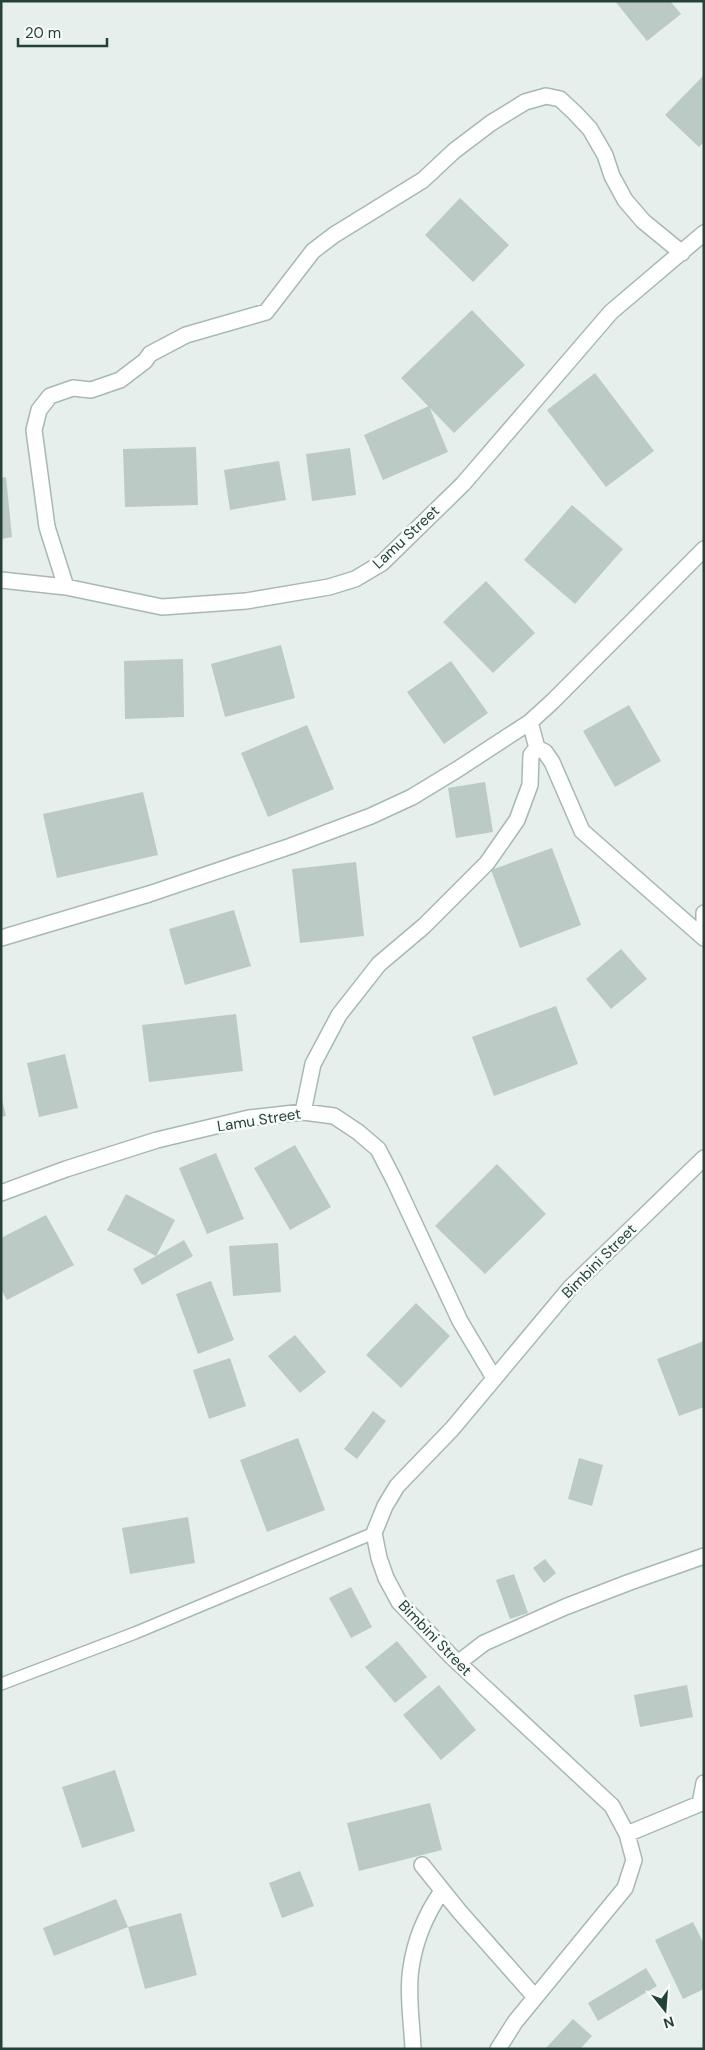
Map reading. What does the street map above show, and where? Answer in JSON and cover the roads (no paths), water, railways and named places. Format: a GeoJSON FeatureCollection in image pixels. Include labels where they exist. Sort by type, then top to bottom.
{"type":"FeatureCollection","features":[{"type":"Feature","properties":{"kind":"street"},"geometry":{"type":"LineString","coordinates":[[66,587],[47,527],[34,430],[39,410],[50,396],[73,388],[91,390],[120,380],[145,361],[150,354],[186,335],[266,312],[313,251],[334,234],[423,180],[454,151],[491,123],[525,102],[546,96],[560,99],[575,113],[590,129],[605,155],[612,176],[625,200],[643,221],[682,253]]}},
{"type":"Feature","properties":{"kind":"street","name":"Lamu Street"},"geometry":{"type":"LineString","coordinates":[[1,580],[66,587],[162,607],[246,601],[329,588],[355,579],[382,563],[463,484],[611,312],[704,234]]}},
{"type":"Feature","properties":{"kind":"street"},"geometry":{"type":"LineString","coordinates":[[1,938],[149,894],[291,846],[371,816],[412,797],[530,722],[704,549]]}},
{"type":"Feature","properties":{"kind":"street"},"geometry":{"type":"LineString","coordinates":[[530,722],[537,748],[545,752],[552,762],[582,831],[704,938]]}},
{"type":"Feature","properties":{"kind":"street"},"geometry":{"type":"LineString","coordinates":[[303,1112],[313,1064],[339,1015],[379,964],[424,926],[487,863],[517,820],[530,785],[531,755],[537,748]]}},
{"type":"Feature","properties":{"kind":"street"},"geometry":{"type":"LineString","coordinates":[[704,913],[704,922]]}},
{"type":"Feature","properties":{"kind":"street","name":"Lamu Street"},"geometry":{"type":"LineString","coordinates":[[1,1193],[66,1169],[158,1140],[249,1118],[303,1112],[334,1116],[358,1132],[378,1149],[460,1322],[474,1342],[494,1378]]}},
{"type":"Feature","properties":{"kind":"street","name":"Bimbini Street"},"geometry":{"type":"LineString","coordinates":[[498,2049],[515,2022],[624,1888],[634,1860],[627,1834],[612,1806],[458,1663],[399,1602],[386,1578],[379,1558],[374,1533],[385,1506],[397,1486],[452,1429],[570,1288],[704,1158]]}},
{"type":"Feature","properties":{"kind":"street"},"geometry":{"type":"LineString","coordinates":[[458,1663],[484,1643],[565,1606],[704,1556]]}},
{"type":"Feature","properties":{"kind":"street"},"geometry":{"type":"LineString","coordinates":[[627,1834],[702,1803],[704,1783]]}},
{"type":"Feature","properties":{"kind":"street"},"geometry":{"type":"LineString","coordinates":[[422,1866],[535,1997]]}},
{"type":"Feature","properties":{"kind":"street"},"geometry":{"type":"LineString","coordinates":[[414,2049],[411,1969],[420,1934],[429,1910],[442,1891]]}},
{"type":"Feature","properties":{"kind":"lane"},"geometry":{"type":"LineString","coordinates":[[1,1684],[135,1633],[374,1533]]}}]}
